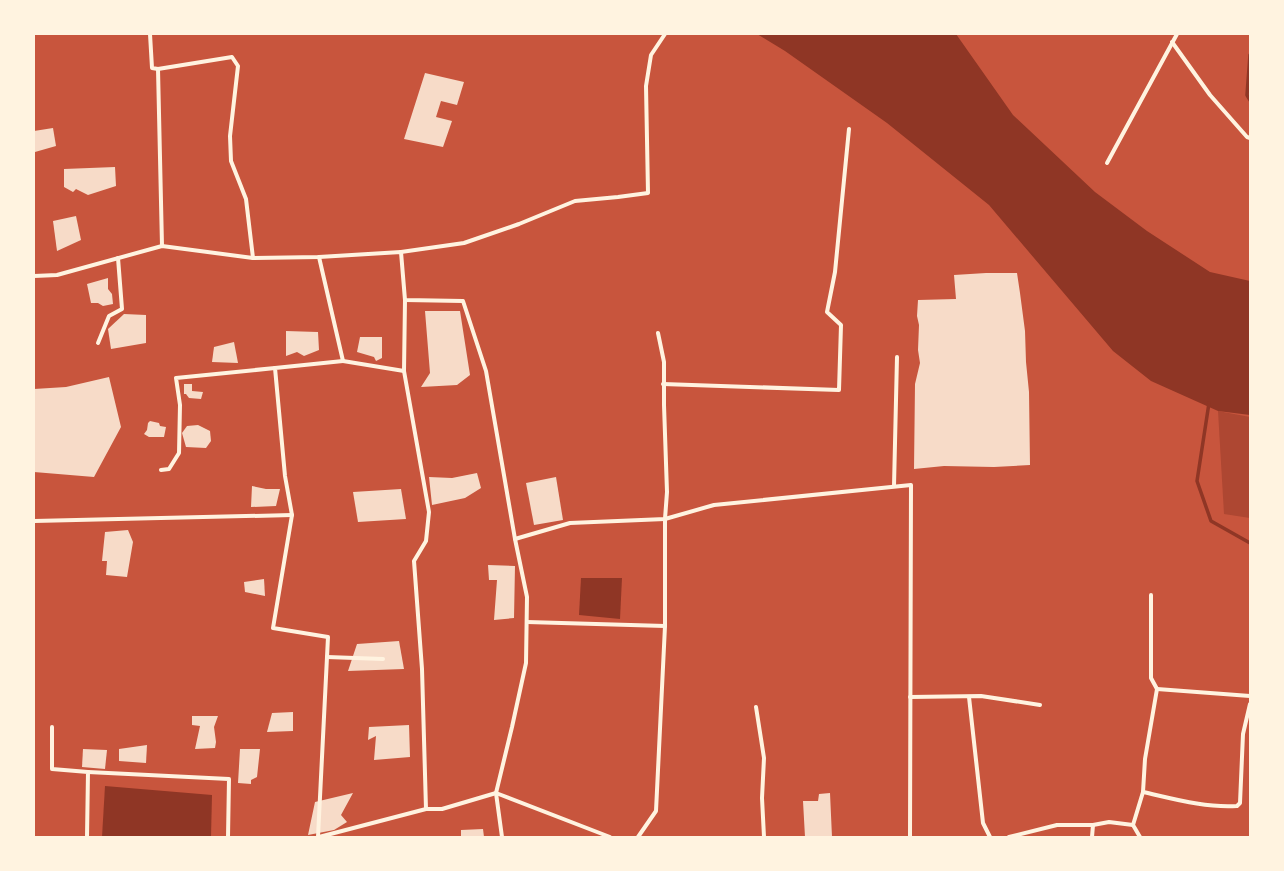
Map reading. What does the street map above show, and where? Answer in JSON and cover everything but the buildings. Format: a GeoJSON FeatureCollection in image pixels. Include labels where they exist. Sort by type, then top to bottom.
{"type":"FeatureCollection","features":[{"type":"Feature","properties":{"kind":"street"},"geometry":{"type":"LineString","coordinates":[[150,34],[152,68],[158,69],[232,57],[238,66],[230,136],[231,161],[246,200],[253,258]]}},
{"type":"Feature","properties":{"kind":"street"},"geometry":{"type":"LineString","coordinates":[[34,276],[57,275],[162,246],[253,258],[319,257],[401,252],[464,242],[518,224],[575,201],[648,193],[646,86],[651,55],[665,34]]}},
{"type":"Feature","properties":{"kind":"street"},"geometry":{"type":"LineString","coordinates":[[1107,163],[1177,34]]}},
{"type":"Feature","properties":{"kind":"street"},"geometry":{"type":"LineString","coordinates":[[1172,42],[1223,112],[1246,137],[1250,138]]}},
{"type":"Feature","properties":{"kind":"street"},"geometry":{"type":"LineString","coordinates":[[158,69],[162,246]]}},
{"type":"Feature","properties":{"kind":"street"},"geometry":{"type":"LineString","coordinates":[[663,384],[839,390],[841,325],[828,312],[835,272],[849,129]]}},
{"type":"Feature","properties":{"kind":"street"},"geometry":{"type":"LineString","coordinates":[[401,252],[405,300],[404,371],[429,512],[426,541],[414,561],[422,669],[426,809]]}},
{"type":"Feature","properties":{"kind":"street"},"geometry":{"type":"LineString","coordinates":[[319,257],[343,360]]}},
{"type":"Feature","properties":{"kind":"street"},"geometry":{"type":"LineString","coordinates":[[98,343],[109,316],[122,309],[118,258]]}},
{"type":"Feature","properties":{"kind":"street"},"geometry":{"type":"LineString","coordinates":[[405,300],[463,301],[486,371],[515,539],[527,597],[526,663],[496,793],[502,837]]}},
{"type":"Feature","properties":{"kind":"street"},"geometry":{"type":"LineString","coordinates":[[638,837],[656,811],[665,626],[665,519],[667,492],[663,384],[664,362],[658,333]]}},
{"type":"Feature","properties":{"kind":"street"},"geometry":{"type":"LineString","coordinates":[[894,486],[897,357]]}},
{"type":"Feature","properties":{"kind":"street"},"geometry":{"type":"LineString","coordinates":[[161,470],[170,469],[179,453],[180,405],[176,378],[343,360],[404,371]]}},
{"type":"Feature","properties":{"kind":"street"},"geometry":{"type":"LineString","coordinates":[[275,368],[285,476],[292,516],[273,628],[328,637],[319,837],[426,809],[442,808],[496,793],[610,837]]}},
{"type":"Feature","properties":{"kind":"street"},"geometry":{"type":"LineString","coordinates":[[515,539],[570,523],[665,519],[714,505],[911,485],[910,837]]}},
{"type":"Feature","properties":{"kind":"street"},"geometry":{"type":"LineString","coordinates":[[34,521],[292,516]]}},
{"type":"Feature","properties":{"kind":"street"},"geometry":{"type":"LineString","coordinates":[[1140,837],[1133,825],[1143,792],[1145,759],[1157,689],[1151,678],[1151,595]]}},
{"type":"Feature","properties":{"kind":"street"},"geometry":{"type":"LineString","coordinates":[[527,622],[665,626]]}},
{"type":"Feature","properties":{"kind":"street"},"geometry":{"type":"LineString","coordinates":[[327,657],[383,659]]}},
{"type":"Feature","properties":{"kind":"street"},"geometry":{"type":"LineString","coordinates":[[1157,689],[1250,696]]}},
{"type":"Feature","properties":{"kind":"street"},"geometry":{"type":"LineString","coordinates":[[910,697],[981,696],[1040,705]]}},
{"type":"Feature","properties":{"kind":"street"},"geometry":{"type":"LineString","coordinates":[[969,697],[983,823],[990,837]]}},
{"type":"Feature","properties":{"kind":"street"},"geometry":{"type":"LineString","coordinates":[[1143,792],[1218,807],[1237,806],[1240,803],[1242,734],[1250,704]]}},
{"type":"Feature","properties":{"kind":"street"},"geometry":{"type":"LineString","coordinates":[[756,707],[764,758],[762,798],[764,837]]}},
{"type":"Feature","properties":{"kind":"street"},"geometry":{"type":"LineString","coordinates":[[52,727],[52,769],[229,779],[228,837]]}},
{"type":"Feature","properties":{"kind":"street"},"geometry":{"type":"LineString","coordinates":[[87,837],[88,772]]}},
{"type":"Feature","properties":{"kind":"street"},"geometry":{"type":"LineString","coordinates":[[1009,837],[1057,825],[1093,825],[1109,822],[1133,825]]}},
{"type":"Feature","properties":{"kind":"street"},"geometry":{"type":"LineString","coordinates":[[1092,837],[1093,825]]}},
{"type":"Feature","properties":{"kind":"shaded area"},"geometry":{"type":"Polygon","coordinates":[[[757,34],[956,34],[1013,115],[1095,192],[1147,231],[1210,272],[1250,281],[1250,415],[1218,411],[1151,381],[1113,351],[989,205],[887,123],[785,51],[757,34]]]}},
{"type":"Feature","properties":{"kind":"shaded area"},"geometry":{"type":"Polygon","coordinates":[[[1218,411],[1250,417],[1250,518],[1224,514],[1218,411]]]}},
{"type":"Feature","properties":{"kind":"shaded area"},"geometry":{"type":"Polygon","coordinates":[[[581,578],[622,578],[620,619],[579,615],[581,578]]]}},
{"type":"Feature","properties":{"kind":"shaded area"},"geometry":{"type":"Polygon","coordinates":[[[105,786],[212,795],[211,837],[102,837],[105,786]]]}},
{"type":"Feature","properties":{"kind":"waterway"},"geometry":{"type":"LineString","coordinates":[[1250,55],[1247,95],[1250,100]]}},
{"type":"Feature","properties":{"kind":"waterway"},"geometry":{"type":"LineString","coordinates":[[1209,403],[1197,481],[1211,521],[1250,543]]}}]}
